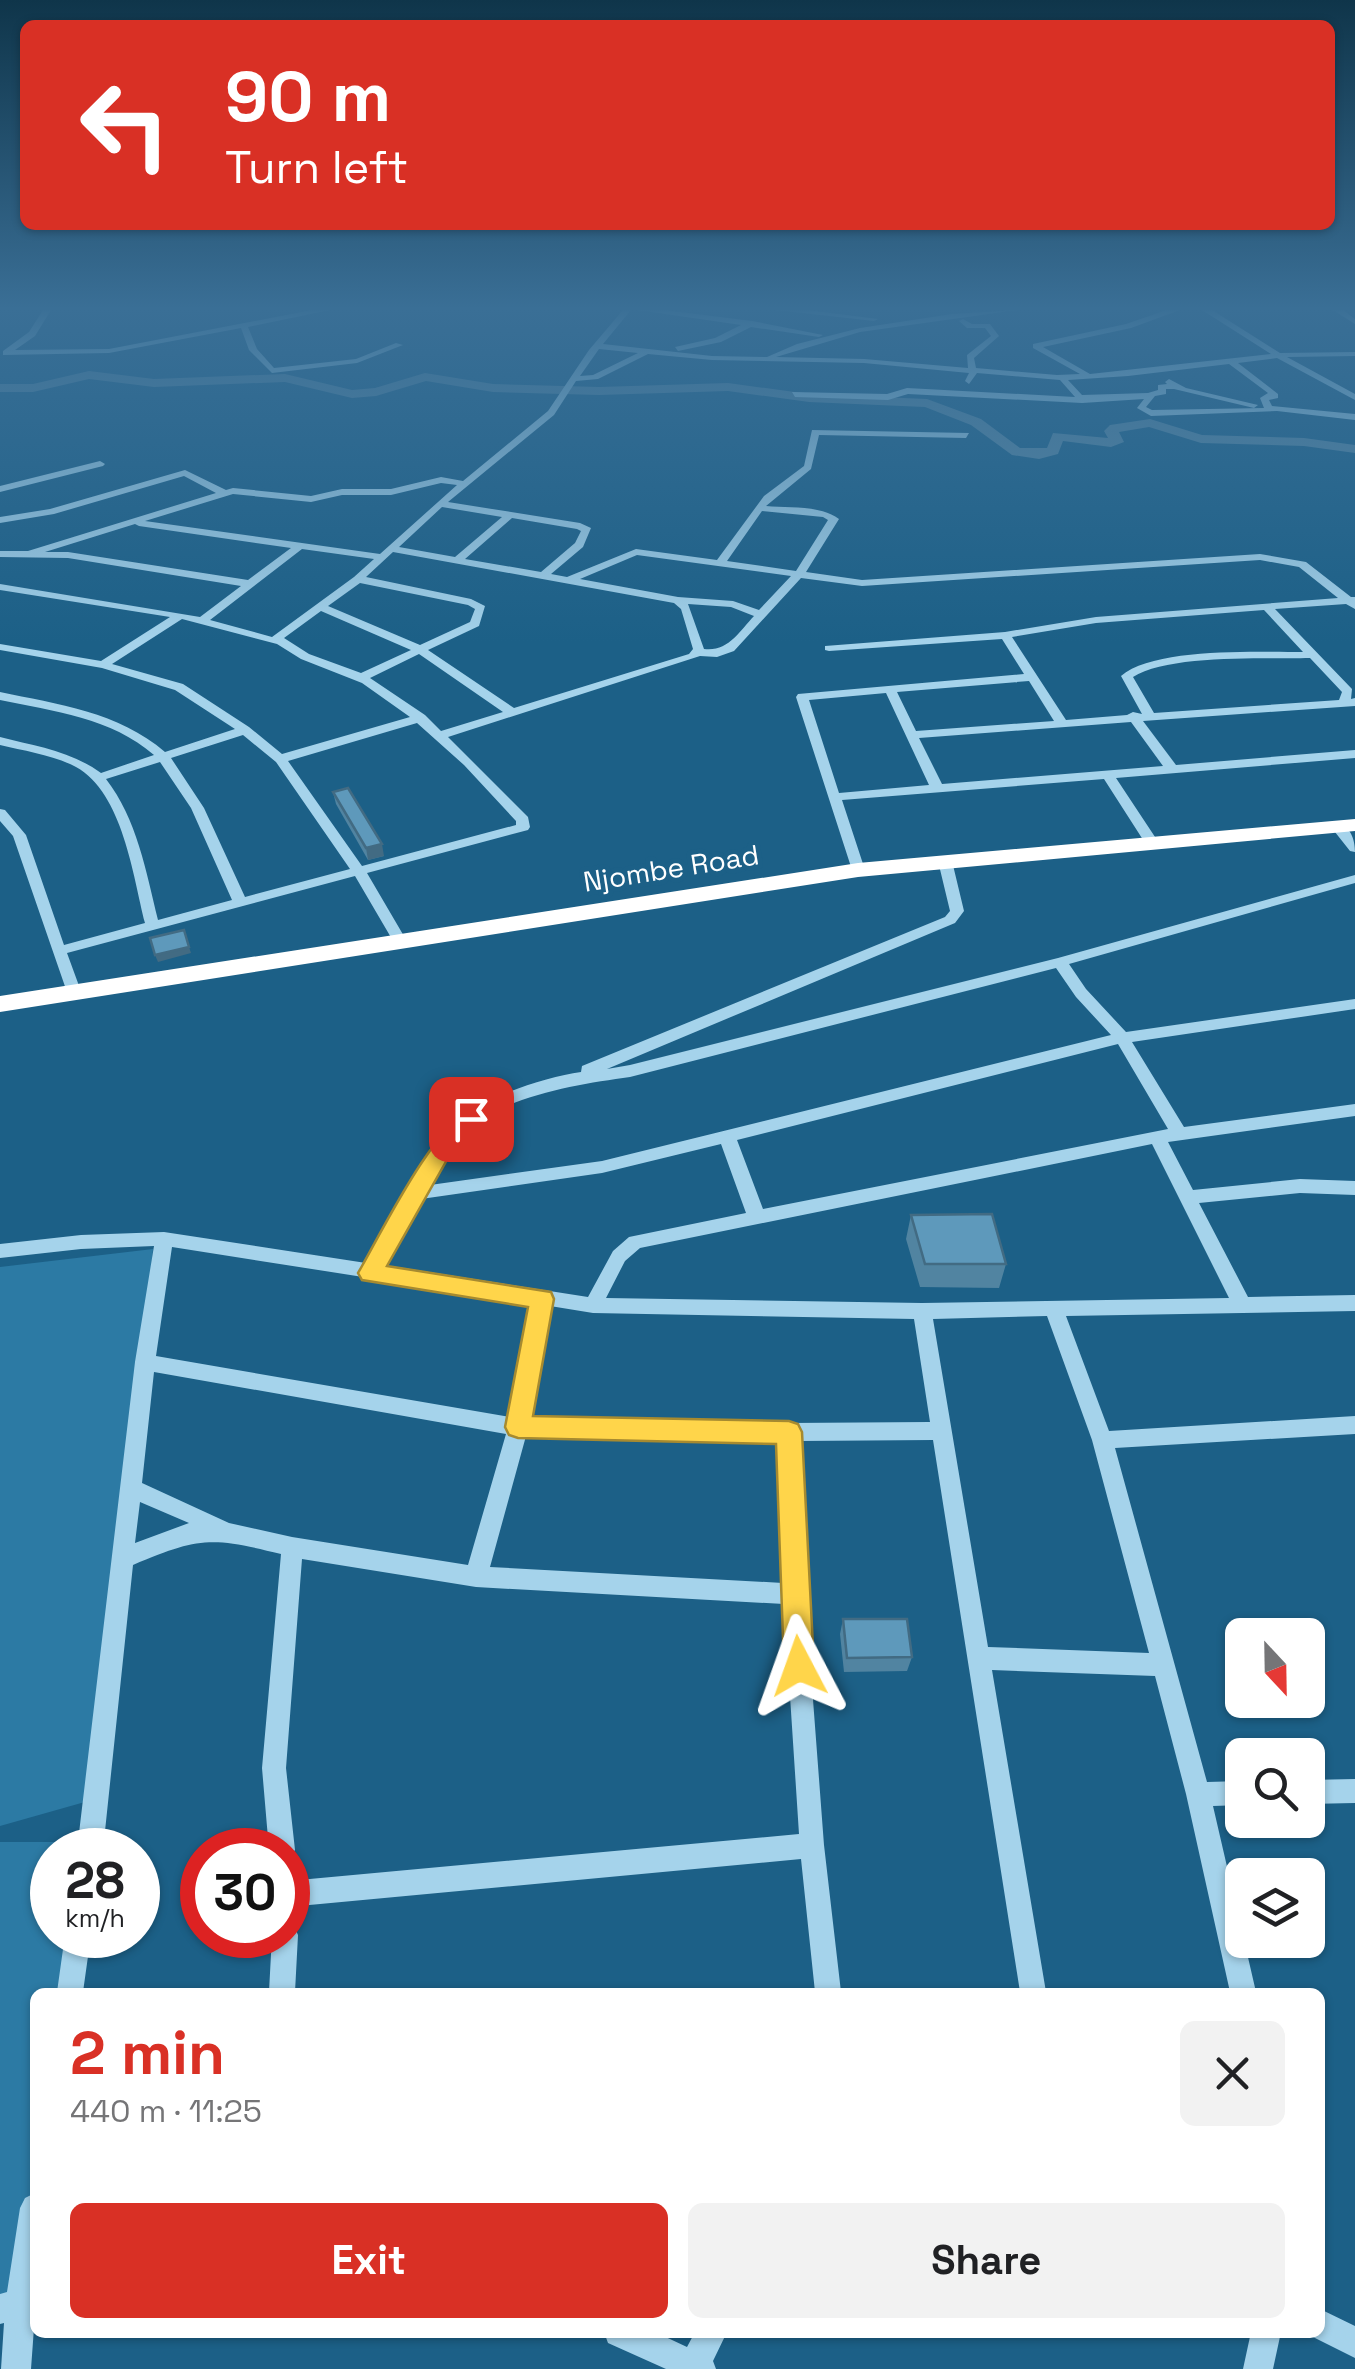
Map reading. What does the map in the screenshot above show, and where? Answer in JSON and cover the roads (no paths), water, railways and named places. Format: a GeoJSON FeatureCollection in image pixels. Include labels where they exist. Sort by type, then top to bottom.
{"type":"FeatureCollection","features":[{"type":"Feature","properties":{"kind":"highway","name":"Njombe Road"},"geometry":{"type":"LineString","coordinates":[[0,1004],[858,870],[1346,826]]}},
{"type":"Feature","properties":{"kind":"street"},"geometry":{"type":"LineString","coordinates":[[276,641],[278,635],[358,579],[440,504],[544,421]]}},
{"type":"Feature","properties":{"kind":"street"},"geometry":{"type":"LineString","coordinates":[[720,563],[758,508],[808,467],[815,432],[966,435]]}},
{"type":"Feature","properties":{"kind":"street"},"geometry":{"type":"LineString","coordinates":[[0,489],[100,464]]}},
{"type":"Feature","properties":{"kind":"street"},"geometry":{"type":"LineString","coordinates":[[0,520],[51,512],[185,473],[224,493]]}},
{"type":"Feature","properties":{"kind":"street"},"geometry":{"type":"LineString","coordinates":[[33,552],[224,493],[246,490],[311,498],[342,492],[391,492],[440,480],[465,484]]}},
{"type":"Feature","properties":{"kind":"street"},"geometry":{"type":"LineString","coordinates":[[440,504],[587,530],[579,545],[544,575]]}},
{"type":"Feature","properties":{"kind":"street"},"geometry":{"type":"LineString","coordinates":[[442,735],[699,652],[727,652],[799,574],[834,519],[824,514],[758,508]]}},
{"type":"Feature","properties":{"kind":"street"},"geometry":{"type":"LineString","coordinates":[[458,560],[510,515]]}},
{"type":"Feature","properties":{"kind":"street"},"geometry":{"type":"LineString","coordinates":[[134,523],[300,546],[458,560],[678,600],[733,604],[761,616]]}},
{"type":"Feature","properties":{"kind":"street"},"geometry":{"type":"LineString","coordinates":[[204,620],[300,546]]}},
{"type":"Feature","properties":{"kind":"street"},"geometry":{"type":"LineString","coordinates":[[0,554],[33,552],[252,584]]}},
{"type":"Feature","properties":{"kind":"street"},"geometry":{"type":"LineString","coordinates":[[569,580],[636,552],[862,584],[1282,558],[1302,564],[1353,602]]}},
{"type":"Feature","properties":{"kind":"street"},"geometry":{"type":"LineString","coordinates":[[1058,565],[1076,568]]}},
{"type":"Feature","properties":{"kind":"street"},"geometry":{"type":"LineString","coordinates":[[358,579],[472,602],[480,608],[475,624],[362,677]]}},
{"type":"Feature","properties":{"kind":"street"},"geometry":{"type":"LineString","coordinates":[[0,587],[204,620],[276,641],[362,677],[442,735],[525,824],[520,829],[58,950]]}},
{"type":"Feature","properties":{"kind":"street"},"geometry":{"type":"LineString","coordinates":[[678,600],[686,608],[699,652]]}},
{"type":"Feature","properties":{"kind":"street"},"geometry":{"type":"LineString","coordinates":[[829,648],[1005,636],[1096,620],[1353,602]]}},
{"type":"Feature","properties":{"kind":"street"},"geometry":{"type":"LineString","coordinates":[[910,735],[1350,702],[1348,692],[1266,606]]}},
{"type":"Feature","properties":{"kind":"street"},"geometry":{"type":"LineString","coordinates":[[322,607],[418,649],[513,712]]}},
{"type":"Feature","properties":{"kind":"street"},"geometry":{"type":"LineString","coordinates":[[103,665],[180,615]]}},
{"type":"Feature","properties":{"kind":"street"},"geometry":{"type":"LineString","coordinates":[[1005,636],[1062,722]]}},
{"type":"Feature","properties":{"kind":"street"},"geometry":{"type":"LineString","coordinates":[[0,647],[103,665],[178,687],[246,730],[280,758],[359,871],[401,942]]}},
{"type":"Feature","properties":{"kind":"street"},"geometry":{"type":"LineString","coordinates":[[1149,715],[1127,676],[1134,668],[1310,655]]}},
{"type":"Feature","properties":{"kind":"street"},"geometry":{"type":"LineString","coordinates":[[858,870],[802,697],[1031,677]]}},
{"type":"Feature","properties":{"kind":"street"},"geometry":{"type":"LineString","coordinates":[[890,689],[937,788]]}},
{"type":"Feature","properties":{"kind":"street"},"geometry":{"type":"LineString","coordinates":[[0,696],[114,726],[148,744],[165,759],[191,799],[239,900]]}},
{"type":"Feature","properties":{"kind":"street"},"geometry":{"type":"LineString","coordinates":[[1133,716],[1172,768]]}},
{"type":"Feature","properties":{"kind":"street"},"geometry":{"type":"LineString","coordinates":[[280,758],[421,718]]}},
{"type":"Feature","properties":{"kind":"street"},"geometry":{"type":"LineString","coordinates":[[100,778],[246,730]]}},
{"type":"Feature","properties":{"kind":"street"},"geometry":{"type":"LineString","coordinates":[[0,741],[84,765],[100,778],[117,805],[152,924]]}},
{"type":"Feature","properties":{"kind":"street"},"geometry":{"type":"LineString","coordinates":[[833,797],[1355,754]]}},
{"type":"Feature","properties":{"kind":"street"},"geometry":{"type":"LineString","coordinates":[[1107,774],[1152,843]]}},
{"type":"Feature","properties":{"kind":"street"},"geometry":{"type":"LineString","coordinates":[[0,814],[20,835],[74,994]]}},
{"type":"Feature","properties":{"kind":"street"},"geometry":{"type":"LineString","coordinates":[[1346,826],[1355,848]]}},
{"type":"Feature","properties":{"kind":"street"},"geometry":{"type":"LineString","coordinates":[[370,1273],[420,1193],[444,1145],[462,1124],[488,1109],[950,920],[957,911],[945,861]]}},
{"type":"Feature","properties":{"kind":"street"},"geometry":{"type":"LineString","coordinates":[[560,1081],[630,1071],[1060,962],[1355,879]]}},
{"type":"Feature","properties":{"kind":"street"},"geometry":{"type":"LineString","coordinates":[[1060,962],[1122,1038],[1179,1134]]}},
{"type":"Feature","properties":{"kind":"street"},"geometry":{"type":"LineString","coordinates":[[420,1193],[602,1168],[1122,1038],[1355,1004]]}},
{"type":"Feature","properties":{"kind":"street"},"geometry":{"type":"LineString","coordinates":[[593,1304],[619,1256],[635,1242],[1157,1137],[1355,1110]]}},
{"type":"Feature","properties":{"kind":"street"},"geometry":{"type":"LineString","coordinates":[[1157,1137],[1191,1197],[1242,1304]]}},
{"type":"Feature","properties":{"kind":"street"},"geometry":{"type":"LineString","coordinates":[[728,1139],[757,1218]]}},
{"type":"Feature","properties":{"kind":"street"},"geometry":{"type":"LineString","coordinates":[[1191,1197],[1300,1186],[1355,1188]]}},
{"type":"Feature","properties":{"kind":"street"},"geometry":{"type":"LineString","coordinates":[[93,1828],[145,1362],[164,1239]]}},
{"type":"Feature","properties":{"kind":"street"},"geometry":{"type":"LineString","coordinates":[[0,1251],[81,1242],[164,1239],[593,1304],[922,1311],[1355,1303]]}},
{"type":"Feature","properties":{"kind":"street"},"geometry":{"type":"LineString","coordinates":[[476,1577],[518,1427],[542,1299]]}},
{"type":"Feature","properties":{"kind":"street"},"geometry":{"type":"LineString","coordinates":[[1054,1309],[1102,1440],[1198,1794],[1242,1988]]}},
{"type":"Feature","properties":{"kind":"street"},"geometry":{"type":"LineString","coordinates":[[922,1311],[1033,1988]]}},
{"type":"Feature","properties":{"kind":"street"},"geometry":{"type":"LineString","coordinates":[[145,1362],[518,1427],[941,1431]]}},
{"type":"Feature","properties":{"kind":"street"},"geometry":{"type":"LineString","coordinates":[[1102,1440],[1355,1426]]}},
{"type":"Feature","properties":{"kind":"street"},"geometry":{"type":"LineString","coordinates":[[789,1432],[794,1594],[812,1845],[828,1988]]}},
{"type":"Feature","properties":{"kind":"street"},"geometry":{"type":"LineString","coordinates":[[131,1488],[235,1533],[292,1547],[476,1577],[794,1594]]}},
{"type":"Feature","properties":{"kind":"street"},"geometry":{"type":"LineString","coordinates":[[124,1558],[176,1536],[200,1531],[235,1533]]}},
{"type":"Feature","properties":{"kind":"street"},"geometry":{"type":"LineString","coordinates":[[280,1828],[274,1768],[292,1547]]}},
{"type":"Feature","properties":{"kind":"street"},"geometry":{"type":"LineString","coordinates":[[978,1658],[1161,1665]]}},
{"type":"Feature","properties":{"kind":"street"},"geometry":{"type":"LineString","coordinates":[[1325,1792],[1355,1791]]}},
{"type":"Feature","properties":{"kind":"street"},"geometry":{"type":"LineString","coordinates":[[1198,1794],[1225,1793]]}},
{"type":"Feature","properties":{"kind":"street"},"geometry":{"type":"LineString","coordinates":[[310,1892],[812,1845]]}},
{"type":"Feature","properties":{"kind":"street"},"geometry":{"type":"LineString","coordinates":[[71,1988],[75,1958]]}},
{"type":"Feature","properties":{"kind":"street"},"geometry":{"type":"LineString","coordinates":[[282,1988],[284,1958]]}},
{"type":"Feature","properties":{"kind":"street"},"geometry":{"type":"LineString","coordinates":[[16,2369],[18,2304],[30,2236]]}},
{"type":"Feature","properties":{"kind":"street"},"geometry":{"type":"LineString","coordinates":[[1325,2327],[1355,2342]]}},
{"type":"Feature","properties":{"kind":"street"},"geometry":{"type":"LineString","coordinates":[[633,2338],[698,2366],[710,2338]]}},
{"type":"Feature","properties":{"kind":"street"},"geometry":{"type":"LineString","coordinates":[[1258,2369],[1265,2338]]}},
{"type":"Feature","properties":{"kind":"waterway"},"geometry":{"type":"LineString","coordinates":[[972,421],[1004,446],[1039,455],[1053,451],[1058,436],[1111,443],[1117,442],[1111,431],[1115,428],[1150,423],[1201,439],[1304,442],[1355,449]]}}]}
